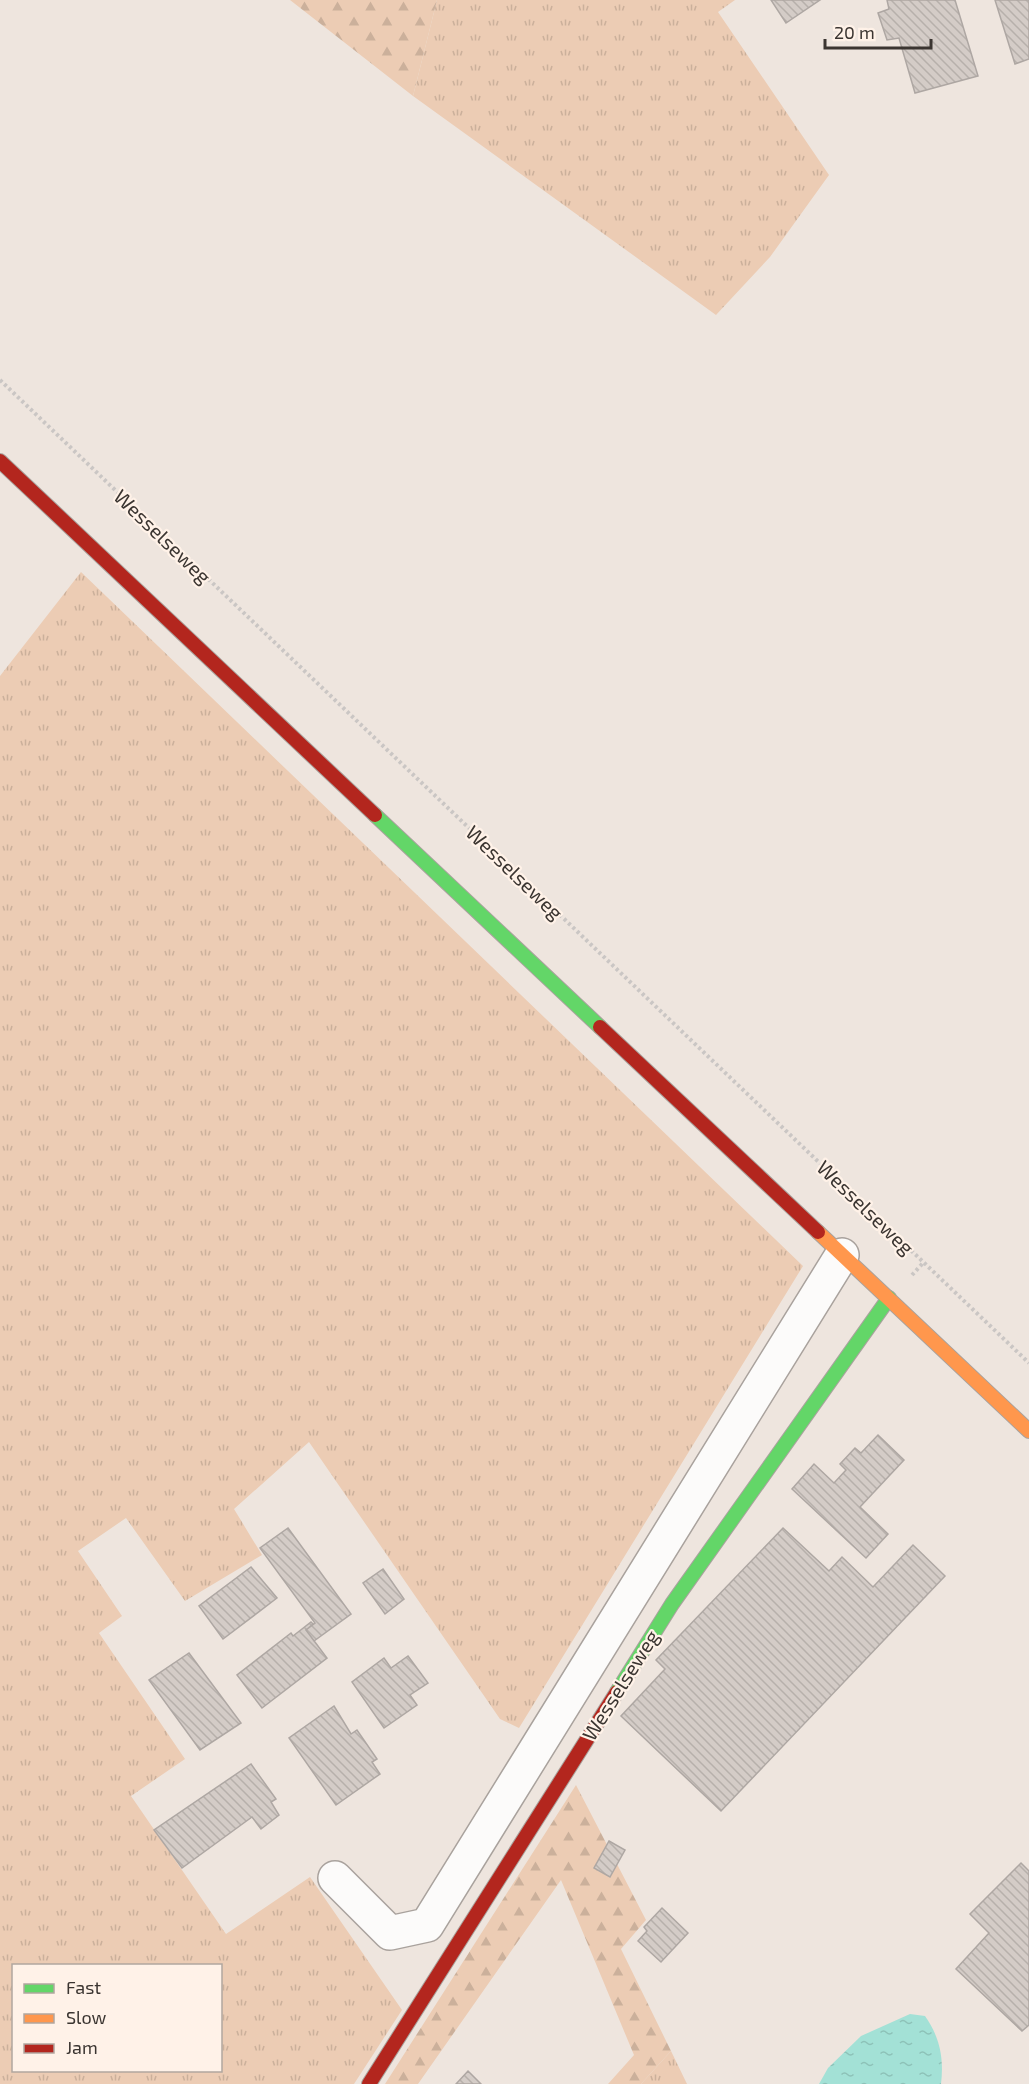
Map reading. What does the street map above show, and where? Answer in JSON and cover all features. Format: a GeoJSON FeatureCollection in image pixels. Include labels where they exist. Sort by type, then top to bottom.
{"type":"FeatureCollection","features":[{"type":"Feature","properties":{"kind":"main road"},"geometry":{"type":"LineString","coordinates":[[0,461],[1029,1431]]}},
{"type":"Feature","properties":{"kind":"main road","name":"Wesselseweg"},"geometry":{"type":"LineString","coordinates":[[369,2084],[672,1604],[889,1298]]}},
{"type":"Feature","properties":{"kind":"street","name":"Wesselseweg"},"geometry":{"type":"LineString","coordinates":[[335,1878],[390,1933],[427,1925],[842,1255]]}},
{"type":"Feature","properties":{"kind":"path","name":"Wesselseweg"},"geometry":{"type":"LineString","coordinates":[[0,380],[1029,1363]]}},
{"type":"Feature","properties":{"kind":"green space"},"geometry":{"type":"Polygon","coordinates":[[[290,0],[437,0],[413,96],[290,0]]]}},
{"type":"Feature","properties":{"kind":"green space"},"geometry":{"type":"Polygon","coordinates":[[[437,0],[735,0],[718,12],[829,175],[770,257],[716,315],[413,96],[437,0]]]}},
{"type":"Feature","properties":{"kind":"green space"},"geometry":{"type":"Polygon","coordinates":[[[81,572],[803,1266],[519,1728],[500,1719],[309,1442],[234,1509],[262,1555],[185,1601],[126,1518],[78,1551],[122,1616],[99,1633],[185,1759],[131,1796],[226,1934],[310,1877],[402,2010],[354,2084],[0,2084],[0,676],[81,572]]]}},
{"type":"Feature","properties":{"kind":"green space"},"geometry":{"type":"Polygon","coordinates":[[[576,1785],[646,1920],[621,1949],[671,2051],[641,2084],[608,2084],[634,2055],[561,1880],[418,2084],[385,2084],[576,1785]]]}},
{"type":"Feature","properties":{"kind":"green space"},"geometry":{"type":"Polygon","coordinates":[[[671,2051],[687,2084],[641,2084],[671,2051]]]}},
{"type":"Feature","properties":{"kind":"water"},"geometry":{"type":"Polygon","coordinates":[[[910,2014],[925,2016],[934,2032],[941,2057],[941,2084],[819,2084],[828,2068],[861,2036],[910,2014]]]}},
{"type":"Feature","properties":{"kind":"building"},"geometry":{"type":"Polygon","coordinates":[[[771,0],[820,0],[786,23],[771,0]]]}},
{"type":"Feature","properties":{"kind":"building"},"geometry":{"type":"Polygon","coordinates":[[[887,0],[955,0],[978,76],[915,93],[899,38],[887,40],[878,13],[889,9],[887,0]]]}},
{"type":"Feature","properties":{"kind":"building"},"geometry":{"type":"Polygon","coordinates":[[[995,0],[1029,0],[1029,59],[1015,64],[995,0]]]}},
{"type":"Feature","properties":{"kind":"building"},"geometry":{"type":"Polygon","coordinates":[[[878,1435],[904,1460],[860,1507],[888,1534],[866,1558],[792,1489],[814,1464],[834,1483],[846,1470],[840,1464],[855,1448],[861,1453],[878,1435]]]}},
{"type":"Feature","properties":{"kind":"building"},"geometry":{"type":"Polygon","coordinates":[[[288,1528],[351,1614],[314,1641],[306,1630],[315,1623],[260,1548],[288,1528]]]}},
{"type":"Feature","properties":{"kind":"building"},"geometry":{"type":"Polygon","coordinates":[[[783,1528],[829,1571],[842,1557],[873,1587],[913,1545],[945,1576],[721,1811],[621,1716],[665,1669],[656,1660],[783,1528]]]}},
{"type":"Feature","properties":{"kind":"building"},"geometry":{"type":"Polygon","coordinates":[[[251,1567],[277,1598],[223,1639],[199,1606],[251,1567]]]}},
{"type":"Feature","properties":{"kind":"building"},"geometry":{"type":"Polygon","coordinates":[[[383,1569],[404,1599],[385,1614],[363,1583],[383,1569]]]}},
{"type":"Feature","properties":{"kind":"building"},"geometry":{"type":"Polygon","coordinates":[[[311,1622],[313,1624],[306,1630],[327,1658],[262,1708],[237,1675],[291,1633],[293,1636],[311,1622]]]}},
{"type":"Feature","properties":{"kind":"building"},"geometry":{"type":"Polygon","coordinates":[[[189,1653],[241,1723],[200,1750],[149,1680],[189,1653]]]}},
{"type":"Feature","properties":{"kind":"building"},"geometry":{"type":"Polygon","coordinates":[[[408,1656],[428,1683],[410,1695],[417,1705],[384,1728],[352,1682],[384,1658],[391,1668],[408,1656]]]}},
{"type":"Feature","properties":{"kind":"building"},"geometry":{"type":"Polygon","coordinates":[[[334,1706],[351,1734],[357,1730],[377,1759],[372,1762],[380,1774],[336,1805],[289,1738],[334,1706]]]}},
{"type":"Feature","properties":{"kind":"building"},"geometry":{"type":"Polygon","coordinates":[[[251,1764],[276,1799],[271,1802],[279,1815],[261,1829],[252,1817],[182,1868],[154,1830],[251,1764]]]}},
{"type":"Feature","properties":{"kind":"building"},"geometry":{"type":"Polygon","coordinates":[[[609,1841],[625,1850],[610,1877],[594,1868],[609,1841]]]}},
{"type":"Feature","properties":{"kind":"building"},"geometry":{"type":"Polygon","coordinates":[[[1021,1863],[1029,1871],[1029,2025],[1022,2031],[956,1969],[989,1933],[970,1914],[1021,1863]]]}},
{"type":"Feature","properties":{"kind":"building"},"geometry":{"type":"Polygon","coordinates":[[[662,1908],[688,1933],[661,1962],[638,1941],[647,1931],[644,1927],[662,1908]]]}},
{"type":"Feature","properties":{"kind":"building"},"geometry":{"type":"Polygon","coordinates":[[[468,2071],[481,2084],[456,2084],[468,2071]]]}},
{"type":"Feature","properties":{"kind":"traffic: fast"},"geometry":{"type":"LineString","coordinates":[[375,815],[600,1027]]}},
{"type":"Feature","properties":{"kind":"traffic: fast"},"geometry":{"type":"LineString","coordinates":[[617,1692],[672,1604],[889,1298]]}},
{"type":"Feature","properties":{"kind":"traffic: slow"},"geometry":{"type":"LineString","coordinates":[[818,1232],[1029,1431]]}},
{"type":"Feature","properties":{"kind":"traffic: jam"},"geometry":{"type":"LineString","coordinates":[[0,461],[375,815]]}},
{"type":"Feature","properties":{"kind":"traffic: jam"},"geometry":{"type":"LineString","coordinates":[[600,1027],[818,1232]]}},
{"type":"Feature","properties":{"kind":"traffic: jam"},"geometry":{"type":"LineString","coordinates":[[369,2084],[617,1692]]}}]}
